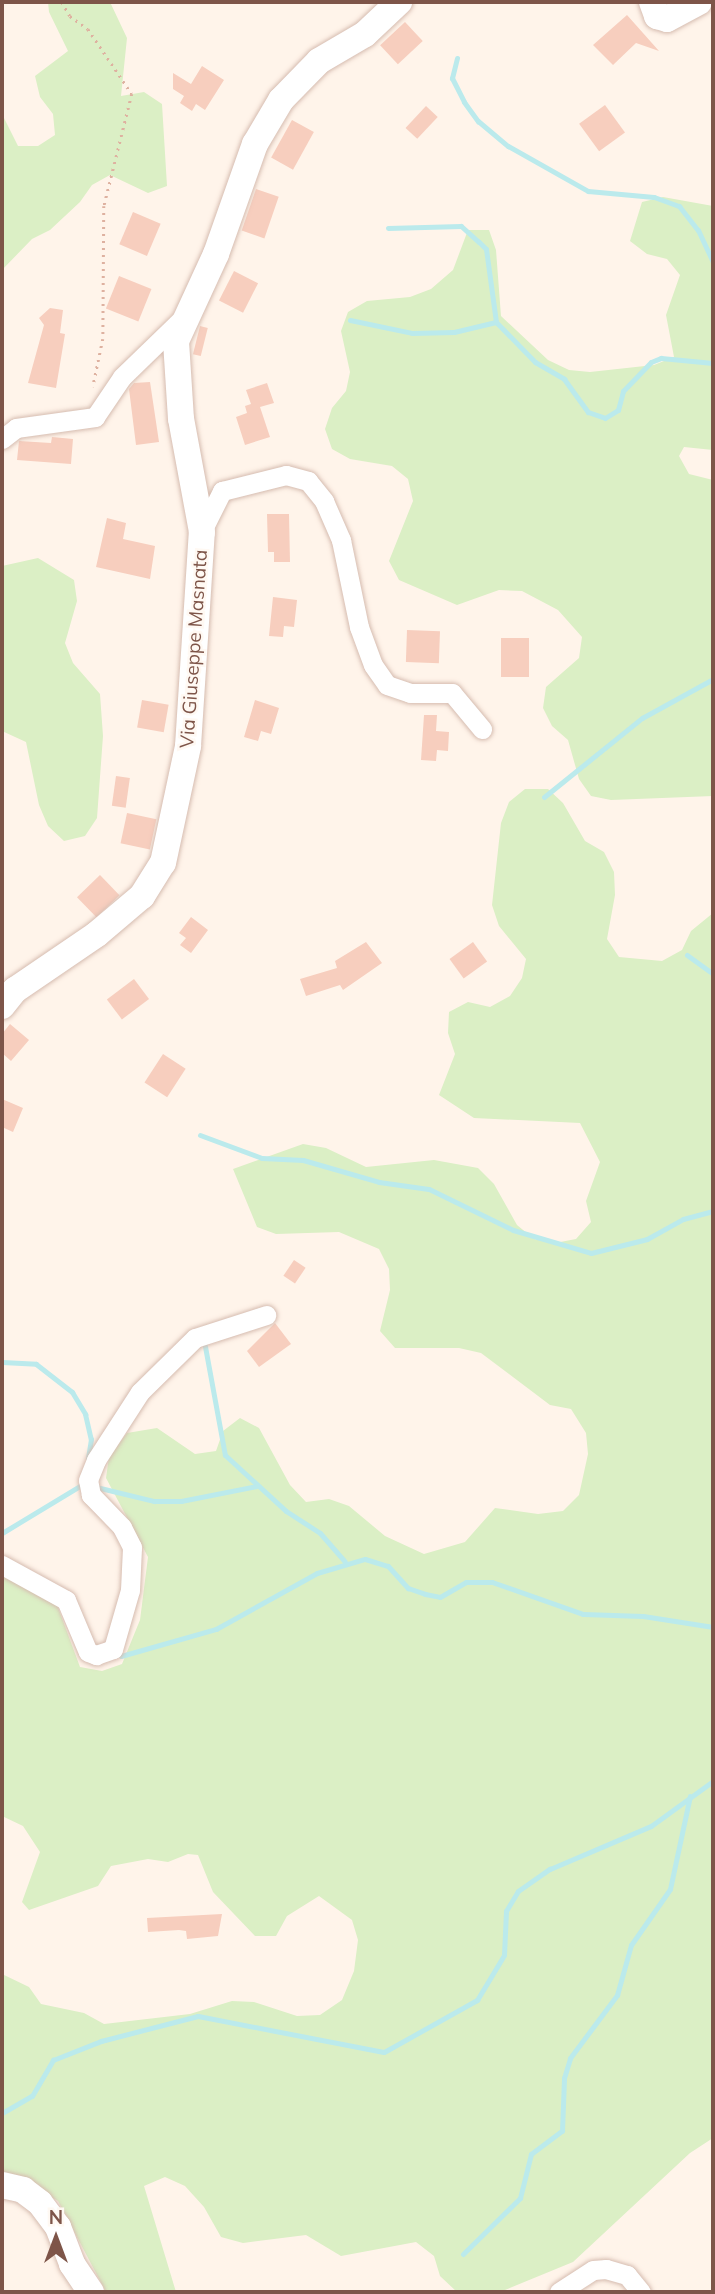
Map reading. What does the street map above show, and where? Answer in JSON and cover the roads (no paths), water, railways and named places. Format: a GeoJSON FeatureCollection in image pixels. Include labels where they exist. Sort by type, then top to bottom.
{"type":"FeatureCollection","features":[{"type":"Feature","properties":{"kind":"street","name":"Via Giuseppe Masnata"},"geometry":{"type":"LineString","coordinates":[[2,1006],[15,990],[97,934],[142,896],[163,863],[188,746],[202,531],[175,363],[184,316],[216,254],[255,144],[281,100],[319,61],[365,34],[399,2]]}},
{"type":"Feature","properties":{"kind":"street"},"geometry":{"type":"LineString","coordinates":[[652,2],[657,16],[667,19],[699,2]]}},
{"type":"Feature","properties":{"kind":"street"},"geometry":{"type":"LineString","coordinates":[[2,439],[16,428],[56,419],[88,421],[122,377],[184,316]]}},
{"type":"Feature","properties":{"kind":"street"},"geometry":{"type":"LineString","coordinates":[[202,531],[222,491],[286,475],[308,481],[324,501],[341,540],[359,627],[373,665],[387,685],[410,693],[452,693],[482,729]]}},
{"type":"Feature","properties":{"kind":"street"},"geometry":{"type":"LineString","coordinates":[[2,1565],[66,1600],[88,1652],[96,1655],[113,1649],[130,1590],[132,1548],[122,1527],[91,1495],[88,1480],[96,1460],[140,1392],[195,1338],[266,1315]]}},
{"type":"Feature","properties":{"kind":"street"},"geometry":{"type":"LineString","coordinates":[[2,2185],[23,2190],[40,2203],[58,2227],[72,2264],[91,2292]]}},
{"type":"Feature","properties":{"kind":"street"},"geometry":{"type":"LineString","coordinates":[[559,2292],[593,2270],[606,2269],[627,2275],[641,2292]]}},
{"type":"Feature","properties":{"kind":"waterway"},"geometry":{"type":"LineString","coordinates":[[457,58],[452,78],[464,102],[478,121],[508,146],[588,191],[654,197],[679,206],[698,230],[713,262]]}},
{"type":"Feature","properties":{"kind":"waterway"},"geometry":{"type":"LineString","coordinates":[[388,228],[461,226],[479,242],[486,249],[496,322],[535,362],[564,379],[588,412],[605,418],[618,410],[623,391],[651,362],[661,358],[713,363]]}},
{"type":"Feature","properties":{"kind":"waterway"},"geometry":{"type":"LineString","coordinates":[[350,320],[412,333],[454,332],[496,322]]}},
{"type":"Feature","properties":{"kind":"waterway"},"geometry":{"type":"LineString","coordinates":[[544,797],[642,718],[713,679]]}},
{"type":"Feature","properties":{"kind":"waterway"},"geometry":{"type":"LineString","coordinates":[[687,955],[713,974]]}},
{"type":"Feature","properties":{"kind":"waterway"},"geometry":{"type":"LineString","coordinates":[[200,1135],[262,1158],[303,1160],[379,1182],[429,1189],[513,1230],[591,1253],[647,1239],[683,1219],[713,1211]]}},
{"type":"Feature","properties":{"kind":"waterway"},"geometry":{"type":"LineString","coordinates":[[204,1341],[225,1455],[286,1511],[320,1533],[345,1562]]}},
{"type":"Feature","properties":{"kind":"waterway"},"geometry":{"type":"LineString","coordinates":[[2,1362],[36,1364],[72,1392],[85,1414],[91,1439],[88,1458]]}},
{"type":"Feature","properties":{"kind":"waterway"},"geometry":{"type":"LineString","coordinates":[[2,1533],[83,1484]]}},
{"type":"Feature","properties":{"kind":"waterway"},"geometry":{"type":"LineString","coordinates":[[96,1487],[154,1501],[181,1501],[257,1486]]}},
{"type":"Feature","properties":{"kind":"waterway"},"geometry":{"type":"LineString","coordinates":[[121,1656],[216,1629],[317,1573],[365,1559],[388,1566],[408,1588],[440,1597],[466,1582],[492,1582],[583,1614],[643,1616],[713,1627]]}},
{"type":"Feature","properties":{"kind":"waterway"},"geometry":{"type":"LineString","coordinates":[[2,2113],[32,2096],[53,2060],[101,2041],[198,2016],[384,2052],[477,2000],[504,1955],[506,1911],[518,1891],[550,1869],[651,1826],[713,1781]]}},
{"type":"Feature","properties":{"kind":"waterway"},"geometry":{"type":"LineString","coordinates":[[463,2254],[520,2198],[531,2154],[562,2131],[564,2078],[570,2058],[617,1995],[631,1945],[670,1889],[690,1796]]}}]}
